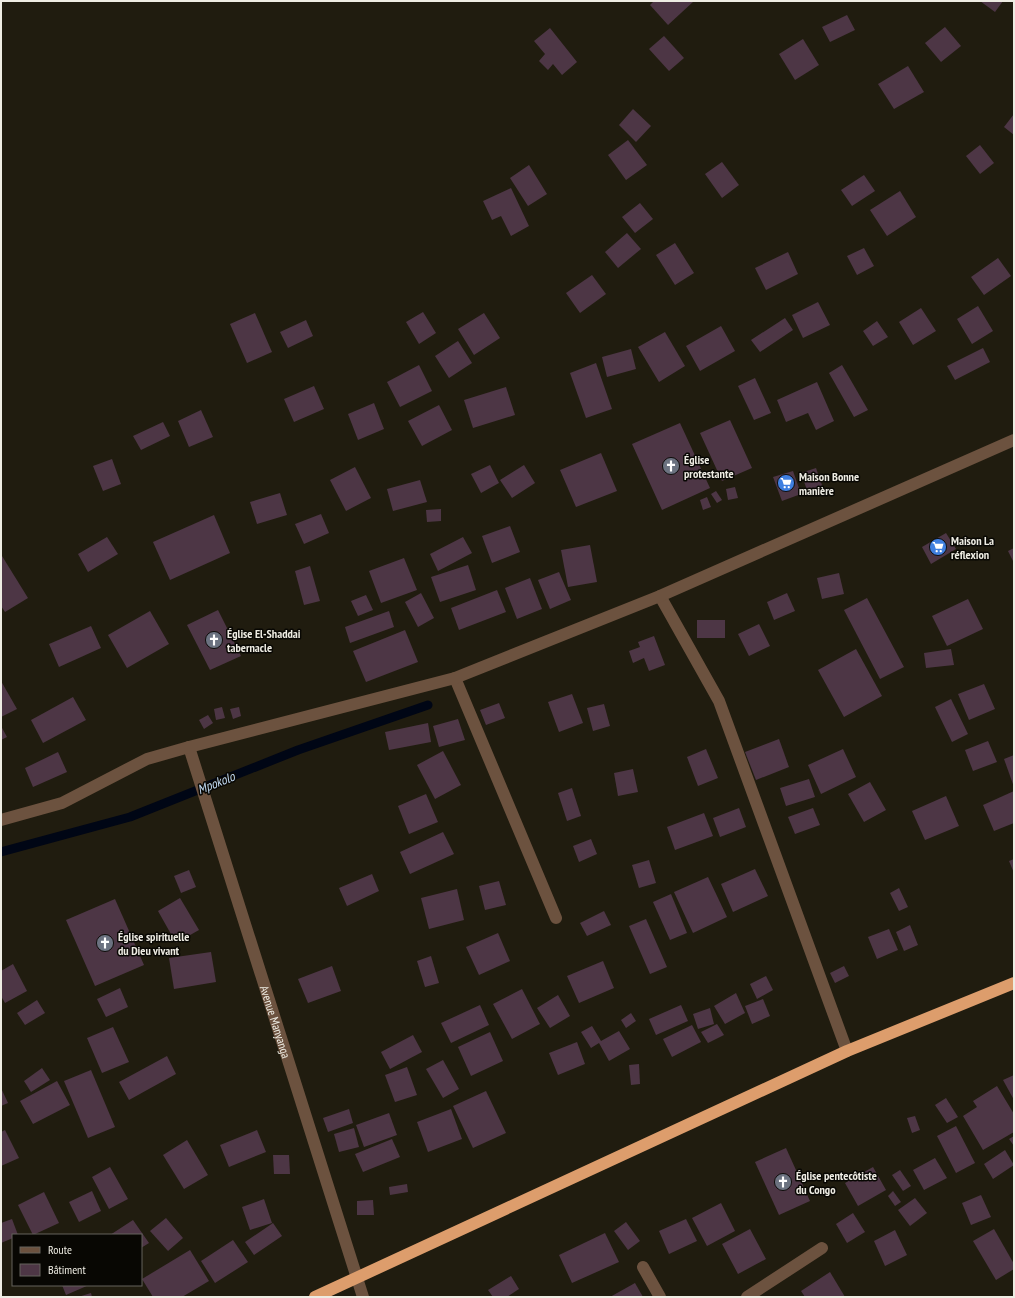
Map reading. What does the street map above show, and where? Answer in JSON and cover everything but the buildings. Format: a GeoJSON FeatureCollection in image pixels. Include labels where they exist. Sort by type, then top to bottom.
{"type":"FeatureCollection","features":[{"type":"Feature","properties":{"kind":"highway"},"geometry":{"type":"LineString","coordinates":[[315,1297],[847,1051],[1014,983]]}},
{"type":"Feature","properties":{"kind":"street"},"geometry":{"type":"LineString","coordinates":[[1,820],[62,803],[147,759],[189,746],[455,678],[660,596],[1014,440]]}},
{"type":"Feature","properties":{"kind":"street"},"geometry":{"type":"LineString","coordinates":[[660,596],[719,701],[847,1051]]}},
{"type":"Feature","properties":{"kind":"street"},"geometry":{"type":"LineString","coordinates":[[455,678],[556,918]]}},
{"type":"Feature","properties":{"kind":"street","name":"Avenue Manyanga"},"geometry":{"type":"LineString","coordinates":[[189,746],[363,1297]]}},
{"type":"Feature","properties":{"kind":"street"},"geometry":{"type":"LineString","coordinates":[[748,1297],[822,1248]]}},
{"type":"Feature","properties":{"kind":"street"},"geometry":{"type":"LineString","coordinates":[[643,1267],[660,1297]]}},
{"type":"Feature","properties":{"kind":"waterway","name":"Mpokolo"},"geometry":{"type":"LineString","coordinates":[[1,852],[130,817],[298,750],[428,705]]}},
{"type":"Feature","properties":{"kind":"place","name":"Église protestante"},"geometry":{"type":"Point","coordinates":[671,466]}},
{"type":"Feature","properties":{"kind":"place","name":"Maison Bonne manière"},"geometry":{"type":"Point","coordinates":[786,483]}},
{"type":"Feature","properties":{"kind":"place","name":"Maison La réflexion"},"geometry":{"type":"Point","coordinates":[938,547]}},
{"type":"Feature","properties":{"kind":"place","name":"Église El-Shaddai tabernacle"},"geometry":{"type":"Point","coordinates":[214,640]}},
{"type":"Feature","properties":{"kind":"place","name":"Église spirituelle du Dieu vivant"},"geometry":{"type":"Point","coordinates":[105,943]}},
{"type":"Feature","properties":{"kind":"place","name":"Église pentecôtiste du Congo"},"geometry":{"type":"Point","coordinates":[783,1182]}}]}
